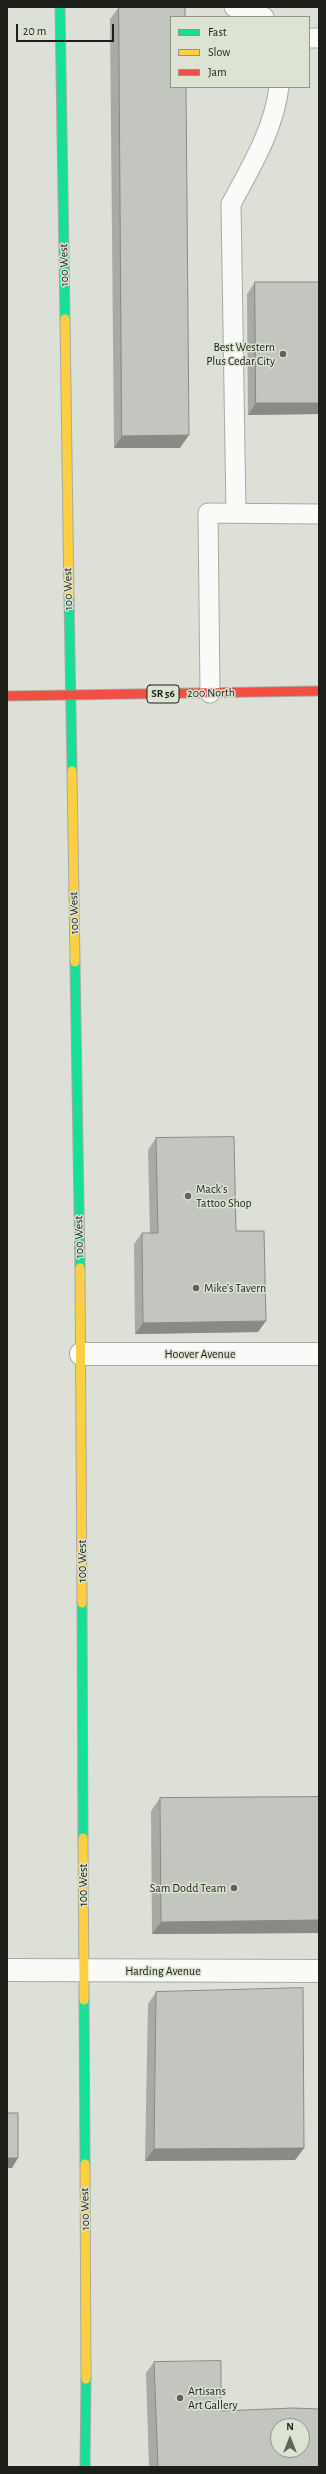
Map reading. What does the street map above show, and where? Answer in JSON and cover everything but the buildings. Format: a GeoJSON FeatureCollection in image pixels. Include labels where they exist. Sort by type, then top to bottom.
{"type":"FeatureCollection","features":[{"type":"Feature","properties":{"kind":"street","name":"100 West"},"geometry":{"type":"LineString","coordinates":[[60,7],[81,1354],[86,2360],[85,2467]]}},
{"type":"Feature","properties":{"kind":"street","name":"200 North"},"geometry":{"type":"LineString","coordinates":[[7,696],[210,694],[319,691]]}},
{"type":"Feature","properties":{"kind":"street","name":"Hoover Avenue"},"geometry":{"type":"LineString","coordinates":[[81,1354],[319,1354]]}},
{"type":"Feature","properties":{"kind":"street","name":"Harding Avenue"},"geometry":{"type":"LineString","coordinates":[[7,1970],[319,1971]]}},
{"type":"Feature","properties":{"kind":"lane"},"geometry":{"type":"LineString","coordinates":[[234,7],[261,16]]}},
{"type":"Feature","properties":{"kind":"lane"},"geometry":{"type":"LineString","coordinates":[[236,513],[231,204],[252,164],[276,109],[279,88]]}},
{"type":"Feature","properties":{"kind":"lane"},"geometry":{"type":"LineString","coordinates":[[210,694],[208,513],[319,514]]}},
{"type":"Feature","properties":{"kind":"traffic: fast"},"geometry":{"type":"LineString","coordinates":[[60,7],[65,319]]}},
{"type":"Feature","properties":{"kind":"traffic: fast"},"geometry":{"type":"LineString","coordinates":[[69,597],[72,771]]}},
{"type":"Feature","properties":{"kind":"traffic: fast"},"geometry":{"type":"LineString","coordinates":[[75,962],[80,1268]]}},
{"type":"Feature","properties":{"kind":"traffic: fast"},"geometry":{"type":"LineString","coordinates":[[82,1603],[83,1838]]}},
{"type":"Feature","properties":{"kind":"traffic: fast"},"geometry":{"type":"LineString","coordinates":[[84,2000],[85,2164]]}},
{"type":"Feature","properties":{"kind":"traffic: fast"},"geometry":{"type":"LineString","coordinates":[[85,2467],[86,2379]]}},
{"type":"Feature","properties":{"kind":"traffic: slow"},"geometry":{"type":"LineString","coordinates":[[65,319],[69,597]]}},
{"type":"Feature","properties":{"kind":"traffic: slow"},"geometry":{"type":"LineString","coordinates":[[72,771],[75,962]]}},
{"type":"Feature","properties":{"kind":"traffic: slow"},"geometry":{"type":"LineString","coordinates":[[80,1268],[82,1603]]}},
{"type":"Feature","properties":{"kind":"traffic: slow"},"geometry":{"type":"LineString","coordinates":[[83,1838],[84,2000]]}},
{"type":"Feature","properties":{"kind":"traffic: slow"},"geometry":{"type":"LineString","coordinates":[[85,2164],[86,2379]]}},
{"type":"Feature","properties":{"kind":"traffic: jam"},"geometry":{"type":"LineString","coordinates":[[7,696],[319,691]]}},
{"type":"Feature","properties":{"kind":"place","name":"Best Western Plus Cedar City"},"geometry":{"type":"Point","coordinates":[283,354]}},
{"type":"Feature","properties":{"kind":"place","name":"Mack's Tattoo Shop"},"geometry":{"type":"Point","coordinates":[188,1196]}},
{"type":"Feature","properties":{"kind":"place","name":"Mike's Tavern"},"geometry":{"type":"Point","coordinates":[196,1288]}},
{"type":"Feature","properties":{"kind":"place","name":"Sam Dodd Team"},"geometry":{"type":"Point","coordinates":[234,1888]}},
{"type":"Feature","properties":{"kind":"place","name":"Artisans Art Gallery"},"geometry":{"type":"Point","coordinates":[180,2398]}}]}
